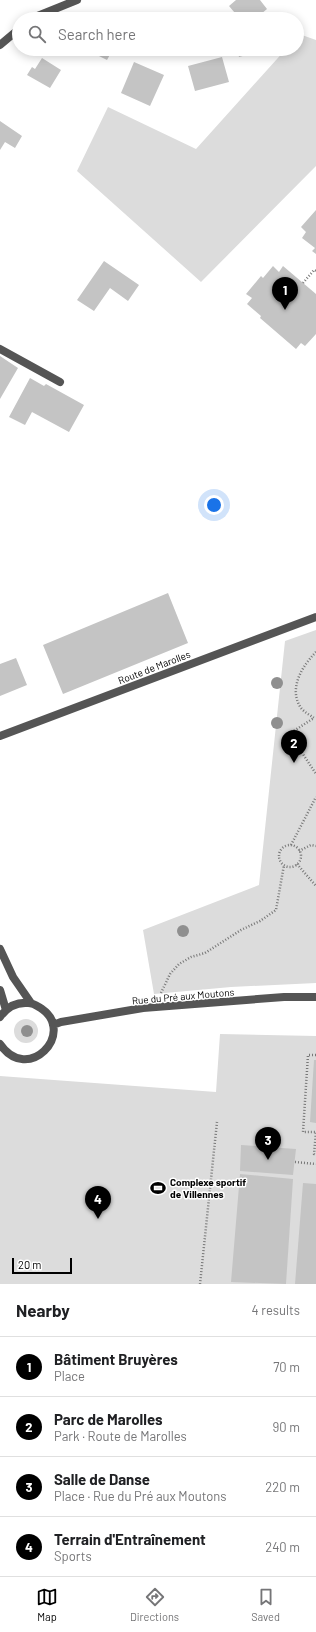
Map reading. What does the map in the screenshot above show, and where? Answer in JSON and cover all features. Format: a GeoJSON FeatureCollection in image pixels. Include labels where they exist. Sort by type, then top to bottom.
{"type":"FeatureCollection","features":[{"type":"Feature","properties":{"kind":"street"},"geometry":{"type":"LineString","coordinates":[[47,12],[77,0]]}},
{"type":"Feature","properties":{"kind":"street"},"geometry":{"type":"LineString","coordinates":[[0,45],[12,35]]}},
{"type":"Feature","properties":{"kind":"street"},"geometry":{"type":"LineString","coordinates":[[0,349],[60,382]]}},
{"type":"Feature","properties":{"kind":"street","name":"Route de Marolles"},"geometry":{"type":"LineString","coordinates":[[0,736],[316,617]]}},
{"type":"Feature","properties":{"kind":"street"},"geometry":{"type":"LineString","coordinates":[[0,949],[13,977],[31,1003]]}},
{"type":"Feature","properties":{"kind":"street"},"geometry":{"type":"LineString","coordinates":[[0,990],[6,1010]]}},
{"type":"Feature","properties":{"kind":"street","name":"Rue du Pré aux Moutons"},"geometry":{"type":"LineString","coordinates":[[53,1025],[61,1022],[143,1008],[284,997],[316,997]]}},
{"type":"Feature","properties":{"kind":"street"},"geometry":{"type":"LineString","coordinates":[[0,1017],[13,1005],[22,1002],[31,1003],[36,1004],[46,1012],[53,1025],[53,1037],[50,1045],[37,1057],[28,1059],[12,1057],[0,1044]]}},
{"type":"Feature","properties":{"kind":"path"},"geometry":{"type":"LineString","coordinates":[[303,283],[314,270],[316,271]]}},
{"type":"Feature","properties":{"kind":"path"},"geometry":{"type":"LineString","coordinates":[[316,652],[304,666],[295,692],[296,699],[302,709],[315,717],[292,732],[291,736],[316,774]]}},
{"type":"Feature","properties":{"kind":"path"},"geometry":{"type":"LineString","coordinates":[[291,845],[299,851],[301,859],[292,867],[284,865],[279,860],[279,854],[283,847],[291,845],[316,797]]}},
{"type":"Feature","properties":{"kind":"path"},"geometry":{"type":"LineString","coordinates":[[299,851],[311,846],[316,846]]}},
{"type":"Feature","properties":{"kind":"path"},"geometry":{"type":"LineString","coordinates":[[297,864],[316,886]]}},
{"type":"Feature","properties":{"kind":"path"},"geometry":{"type":"LineString","coordinates":[[160,995],[164,984],[179,964],[191,957],[205,953],[276,910],[284,865]]}},
{"type":"Feature","properties":{"kind":"path"},"geometry":{"type":"LineString","coordinates":[[316,1055],[308,1055],[303,1132],[316,1132],[314,1154],[316,1155]]}},
{"type":"Feature","properties":{"kind":"path"},"geometry":{"type":"LineString","coordinates":[[200,1284],[217,1122]]}},
{"type":"Feature","properties":{"kind":"path"},"geometry":{"type":"LineString","coordinates":[[295,1162],[316,1164]]}},
{"type":"Feature","properties":{"kind":"shaded area"},"geometry":{"type":"Polygon","coordinates":[[[304,36],[316,40],[316,166],[201,282],[77,171],[108,107],[196,149],[280,56],[304,56],[304,36]]]}},
{"type":"Feature","properties":{"kind":"shaded area"},"geometry":{"type":"Polygon","coordinates":[[[316,630],[316,983],[231,987],[154,994],[143,930],[259,885],[285,641],[316,630]]]}},
{"type":"Feature","properties":{"kind":"shaded area"},"geometry":{"type":"Polygon","coordinates":[[[26,1019],[35,1022],[38,1031],[35,1040],[26,1043],[17,1040],[14,1031],[17,1022],[26,1019]]]}},
{"type":"Feature","properties":{"kind":"shaded area","name":"Complexe sportif de Villennes"},"geometry":{"type":"Polygon","coordinates":[[[220,1034],[316,1036],[316,1284],[0,1284],[0,1076],[216,1092],[220,1034]]]}},
{"type":"Feature","properties":{"kind":"building"},"geometry":{"type":"Polygon","coordinates":[[[236,0],[260,0],[267,9],[263,12],[234,12],[229,6],[236,0]]]}},
{"type":"Feature","properties":{"kind":"building"},"geometry":{"type":"Polygon","coordinates":[[[99,56],[109,56],[107,60],[99,56]]]}},
{"type":"Feature","properties":{"kind":"building"},"geometry":{"type":"Polygon","coordinates":[[[222,57],[229,82],[195,91],[188,66],[222,57]]]}},
{"type":"Feature","properties":{"kind":"building"},"geometry":{"type":"Polygon","coordinates":[[[42,58],[61,70],[50,88],[27,75],[32,67],[35,69],[42,58]]]}},
{"type":"Feature","properties":{"kind":"building"},"geometry":{"type":"Polygon","coordinates":[[[134,62],[164,75],[150,106],[121,93],[134,62]]]}},
{"type":"Feature","properties":{"kind":"building"},"geometry":{"type":"Polygon","coordinates":[[[0,121],[22,136],[15,148],[5,142],[0,150],[0,121]]]}},
{"type":"Feature","properties":{"kind":"building"},"geometry":{"type":"Polygon","coordinates":[[[316,210],[316,254],[312,251],[315,248],[302,238],[306,232],[301,227],[316,210]]]}},
{"type":"Feature","properties":{"kind":"building"},"geometry":{"type":"Polygon","coordinates":[[[104,261],[139,285],[128,301],[110,288],[94,311],[77,300],[104,261]]]}},
{"type":"Feature","properties":{"kind":"building"},"geometry":{"type":"Polygon","coordinates":[[[273,266],[279,272],[283,266],[316,294],[316,334],[305,346],[301,343],[296,349],[260,318],[261,316],[247,304],[252,298],[246,294],[261,276],[263,278],[273,266]]]}},
{"type":"Feature","properties":{"kind":"building"},"geometry":{"type":"Polygon","coordinates":[[[0,356],[18,368],[0,399],[0,356]]]}},
{"type":"Feature","properties":{"kind":"building"},"geometry":{"type":"Polygon","coordinates":[[[30,378],[44,386],[46,384],[84,405],[69,432],[32,412],[25,425],[9,417],[30,378]]]}},
{"type":"Feature","properties":{"kind":"building"},"geometry":{"type":"Polygon","coordinates":[[[168,593],[188,643],[63,694],[43,645],[168,593]]]}},
{"type":"Feature","properties":{"kind":"building"},"geometry":{"type":"Polygon","coordinates":[[[16,658],[27,685],[0,696],[0,664],[16,658]]]}},
{"type":"Feature","properties":{"kind":"building"},"geometry":{"type":"Polygon","coordinates":[[[314,1060],[316,1060],[316,1123],[310,1122],[314,1060]]]}},
{"type":"Feature","properties":{"kind":"building"},"geometry":{"type":"Polygon","coordinates":[[[241,1145],[296,1149],[293,1175],[240,1171],[241,1145]]]}},
{"type":"Feature","properties":{"kind":"building"},"geometry":{"type":"Polygon","coordinates":[[[240,1174],[293,1179],[286,1284],[231,1282],[240,1174]]]}},
{"type":"Feature","properties":{"kind":"building"},"geometry":{"type":"Polygon","coordinates":[[[303,1183],[316,1184],[316,1284],[295,1284],[303,1183]]]}},
{"type":"Feature","properties":{"kind":"place","name":"Bâtiment Bruyères"},"geometry":{"type":"Point","coordinates":[285,310]}},
{"type":"Feature","properties":{"kind":"place","name":"Parc de Marolles"},"geometry":{"type":"Point","coordinates":[294,763]}},
{"type":"Feature","properties":{"kind":"place","name":"Salle de Danse"},"geometry":{"type":"Point","coordinates":[268,1160]}},
{"type":"Feature","properties":{"kind":"place","name":"Complexe sportif de Villennes"},"geometry":{"type":"Point","coordinates":[158,1188]}},
{"type":"Feature","properties":{"kind":"place","name":"Terrain d'Entraînement"},"geometry":{"type":"Point","coordinates":[98,1219]}}]}
